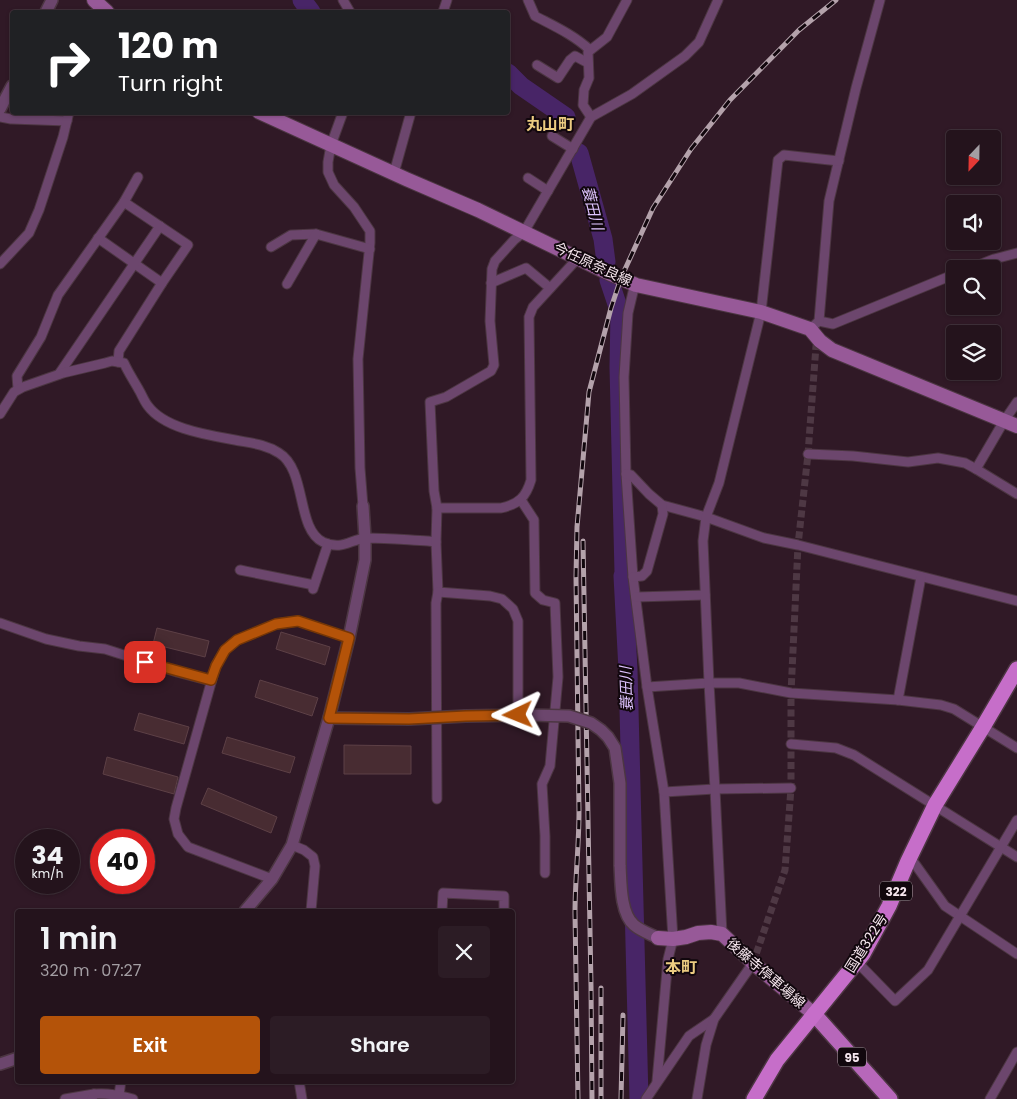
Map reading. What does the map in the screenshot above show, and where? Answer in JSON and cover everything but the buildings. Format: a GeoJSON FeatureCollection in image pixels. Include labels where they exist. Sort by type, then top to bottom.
{"type":"FeatureCollection","features":[{"type":"Feature","properties":{"kind":"highway","name":"国道322号"},"geometry":{"type":"LineString","coordinates":[[754,1099],[777,1060],[863,954],[889,906],[935,806],[1017,669]]}},
{"type":"Feature","properties":{"kind":"main road"},"geometry":{"type":"LineString","coordinates":[[94,0],[105,10]]}},
{"type":"Feature","properties":{"kind":"main road","name":"今任原奈良線"},"geometry":{"type":"LineString","coordinates":[[266,115],[478,210],[636,285],[814,325],[820,341],[832,350],[1017,426]]}},
{"type":"Feature","properties":{"kind":"main road","name":"後藤寺停車場線"},"geometry":{"type":"LineString","coordinates":[[658,938],[673,939],[711,932],[722,934],[753,963],[814,1014]]}},
{"type":"Feature","properties":{"kind":"main road","name":"95"},"geometry":{"type":"LineString","coordinates":[[814,1014],[890,1099]]}},
{"type":"Feature","properties":{"kind":"street"},"geometry":{"type":"LineString","coordinates":[[528,0],[535,16],[581,41],[590,50]]}},
{"type":"Feature","properties":{"kind":"street"},"geometry":{"type":"LineString","coordinates":[[591,118],[583,105],[584,90],[589,78],[588,52],[606,37],[627,0]]}},
{"type":"Feature","properties":{"kind":"street"},"geometry":{"type":"LineString","coordinates":[[437,799],[437,508],[434,491],[430,402],[446,397],[491,371],[494,365],[490,321],[491,283],[495,261],[524,232],[591,118],[632,94],[686,56],[699,42],[718,0]]}},
{"type":"Feature","properties":{"kind":"street"},"geometry":{"type":"LineString","coordinates":[[880,0],[856,88],[829,201],[814,325],[833,324],[946,278]]}},
{"type":"Feature","properties":{"kind":"street"},"geometry":{"type":"LineString","coordinates":[[537,65],[558,78],[574,56],[588,63]]}},
{"type":"Feature","properties":{"kind":"street"},"geometry":{"type":"LineString","coordinates":[[0,109],[10,90]]}},
{"type":"Feature","properties":{"kind":"street"},"geometry":{"type":"LineString","coordinates":[[247,909],[272,879],[292,845],[329,718],[349,638],[365,560],[360,468],[358,359],[370,249],[370,231],[354,207],[334,185],[328,172],[331,145],[342,115]]}},
{"type":"Feature","properties":{"kind":"street"},"geometry":{"type":"LineString","coordinates":[[394,174],[410,115]]}},
{"type":"Feature","properties":{"kind":"street"},"geometry":{"type":"LineString","coordinates":[[0,117],[11,120],[68,117],[39,210],[29,232],[0,264]]}},
{"type":"Feature","properties":{"kind":"street"},"geometry":{"type":"LineString","coordinates":[[552,136],[573,149]]}},
{"type":"Feature","properties":{"kind":"street"},"geometry":{"type":"LineString","coordinates":[[722,934],[705,596],[703,541],[706,517],[719,484],[761,312],[778,160],[784,155],[839,161]]}},
{"type":"Feature","properties":{"kind":"street"},"geometry":{"type":"LineString","coordinates":[[18,390],[17,376],[41,337],[58,295],[124,202],[138,177]]}},
{"type":"Feature","properties":{"kind":"street"},"geometry":{"type":"LineString","coordinates":[[528,178],[548,191]]}},
{"type":"Feature","properties":{"kind":"street"},"geometry":{"type":"LineString","coordinates":[[118,362],[119,351],[188,245],[124,202]]}},
{"type":"Feature","properties":{"kind":"street"},"geometry":{"type":"LineString","coordinates":[[60,374],[160,226]]}},
{"type":"Feature","properties":{"kind":"street"},"geometry":{"type":"LineString","coordinates":[[271,248],[291,235],[316,234],[370,249]]}},
{"type":"Feature","properties":{"kind":"street"},"geometry":{"type":"LineString","coordinates":[[287,284],[316,234]]}},
{"type":"Feature","properties":{"kind":"street"},"geometry":{"type":"LineString","coordinates":[[98,238],[162,283]]}},
{"type":"Feature","properties":{"kind":"street"},"geometry":{"type":"LineString","coordinates":[[992,260],[1017,253]]}},
{"type":"Feature","properties":{"kind":"street"},"geometry":{"type":"LineString","coordinates":[[437,508],[501,508],[521,500],[528,490],[531,480],[529,317],[533,307],[578,258]]}},
{"type":"Feature","properties":{"kind":"street"},"geometry":{"type":"LineString","coordinates":[[491,283],[526,268],[550,288]]}},
{"type":"Feature","properties":{"kind":"street"},"geometry":{"type":"LineString","coordinates":[[636,285],[628,313],[624,377],[626,474],[633,577],[647,687],[664,792],[673,939],[668,959],[657,1081]]}},
{"type":"Feature","properties":{"kind":"street"},"geometry":{"type":"LineString","coordinates":[[0,414],[14,392],[23,387],[60,374],[112,361],[124,363],[147,406],[158,417],[187,430],[262,445],[280,453],[289,463],[298,483],[308,527],[320,541],[341,546],[365,538],[436,542]]}},
{"type":"Feature","properties":{"kind":"street"},"geometry":{"type":"LineString","coordinates":[[976,469],[1017,402]]}},
{"type":"Feature","properties":{"kind":"street"},"geometry":{"type":"LineString","coordinates":[[808,454],[853,456],[908,462],[938,458],[964,463],[1017,494]]}},
{"type":"Feature","properties":{"kind":"street"},"geometry":{"type":"LineString","coordinates":[[626,474],[631,475],[662,505],[706,517],[764,538],[1017,601]]}},
{"type":"Feature","properties":{"kind":"street"},"geometry":{"type":"LineString","coordinates":[[521,500],[534,520],[535,593],[543,600],[555,603],[558,678],[550,766],[542,784],[546,836],[545,873]]}},
{"type":"Feature","properties":{"kind":"street"},"geometry":{"type":"LineString","coordinates":[[633,577],[642,576],[647,571],[663,514],[662,505]]}},
{"type":"Feature","properties":{"kind":"street"},"geometry":{"type":"LineString","coordinates":[[240,570],[313,588],[328,544]]}},
{"type":"Feature","properties":{"kind":"street"},"geometry":{"type":"LineString","coordinates":[[898,700],[922,576]]}},
{"type":"Feature","properties":{"kind":"street"},"geometry":{"type":"LineString","coordinates":[[438,592],[490,596],[502,599],[513,609],[518,621],[522,715]]}},
{"type":"Feature","properties":{"kind":"street"},"geometry":{"type":"LineString","coordinates":[[636,597],[705,596]]}},
{"type":"Feature","properties":{"kind":"street"},"geometry":{"type":"LineString","coordinates":[[272,879],[188,847],[178,834],[174,819],[176,808],[211,680],[225,650],[237,640],[276,624],[298,621],[349,638]]}},
{"type":"Feature","properties":{"kind":"street"},"geometry":{"type":"LineString","coordinates":[[0,623],[46,639],[105,649],[177,672],[211,680]]}},
{"type":"Feature","properties":{"kind":"street"},"geometry":{"type":"LineString","coordinates":[[647,687],[740,683],[790,693],[941,704],[954,709],[1017,748]]}},
{"type":"Feature","properties":{"kind":"street"},"geometry":{"type":"LineString","coordinates":[[329,718],[409,719],[522,715],[569,716],[591,723],[608,737],[615,748],[620,783],[621,888],[626,914],[637,928],[658,938]]}},
{"type":"Feature","properties":{"kind":"street"},"geometry":{"type":"LineString","coordinates":[[791,744],[836,748],[854,755],[1017,858]]}},
{"type":"Feature","properties":{"kind":"street"},"geometry":{"type":"LineString","coordinates":[[664,792],[791,788]]}},
{"type":"Feature","properties":{"kind":"street"},"geometry":{"type":"LineString","coordinates":[[857,962],[895,1002],[928,970],[1017,820]]}},
{"type":"Feature","properties":{"kind":"street"},"geometry":{"type":"LineString","coordinates":[[292,845],[304,850],[313,857],[311,909]]}},
{"type":"Feature","properties":{"kind":"street"},"geometry":{"type":"LineString","coordinates":[[910,857],[945,906],[1017,954]]}},
{"type":"Feature","properties":{"kind":"street"},"geometry":{"type":"LineString","coordinates":[[442,909],[443,892],[504,896],[504,909]]}},
{"type":"Feature","properties":{"kind":"street"},"geometry":{"type":"LineString","coordinates":[[697,1099],[706,1045],[714,1019],[753,963]]}},
{"type":"Feature","properties":{"kind":"street"},"geometry":{"type":"LineString","coordinates":[[646,1099],[689,1036],[714,1019]]}},
{"type":"Feature","properties":{"kind":"street"},"geometry":{"type":"LineString","coordinates":[[990,1099],[1017,1052]]}},
{"type":"Feature","properties":{"kind":"street"},"geometry":{"type":"LineString","coordinates":[[0,1064],[15,1059]]}},
{"type":"Feature","properties":{"kind":"street"},"geometry":{"type":"LineString","coordinates":[[120,1095],[121,1084]]}},
{"type":"Feature","properties":{"kind":"street"},"geometry":{"type":"LineString","coordinates":[[300,1084],[302,1099]]}},
{"type":"Feature","properties":{"kind":"street"},"geometry":{"type":"LineString","coordinates":[[65,1099],[109,1094],[133,1099]]}},
{"type":"Feature","properties":{"kind":"waterway","name":"蓑田川"},"geometry":{"type":"LineString","coordinates":[[302,0],[310,10]]}},
{"type":"Feature","properties":{"kind":"waterway","name":"蓑田川"},"geometry":{"type":"LineString","coordinates":[[510,75],[521,86],[566,117]]}},
{"type":"Feature","properties":{"kind":"waterway","name":"蓑田川"},"geometry":{"type":"LineString","coordinates":[[579,153],[603,239],[606,262]]}},
{"type":"Feature","properties":{"kind":"waterway","name":"蓑田川"},"geometry":{"type":"LineString","coordinates":[[609,280],[620,313],[619,367],[623,576],[628,670],[639,1099]]}},
{"type":"Feature","properties":{"kind":"tunnel"},"geometry":{"type":"LineString","coordinates":[[753,963],[785,870],[791,788],[791,693],[798,545],[808,454],[816,346],[820,341]]}},
{"type":"Feature","properties":{"kind":"railway"},"geometry":{"type":"LineString","coordinates":[[578,1099],[575,913],[579,812],[576,577],[577,527],[589,392],[611,308],[621,278],[653,208],[691,149],[730,100],[799,30],[836,0]]}},
{"type":"Feature","properties":{"kind":"railway"},"geometry":{"type":"LineString","coordinates":[[583,541],[592,1099]]}},
{"type":"Feature","properties":{"kind":"railway"},"geometry":{"type":"LineString","coordinates":[[601,988],[601,1099]]}},
{"type":"Feature","properties":{"kind":"railway"},"geometry":{"type":"LineString","coordinates":[[621,1099],[623,1015]]}},
{"type":"Feature","properties":{"kind":"district","name":"丸山町"},"geometry":{"type":"Point","coordinates":[550,124]}},
{"type":"Feature","properties":{"kind":"district","name":"本町"},"geometry":{"type":"Point","coordinates":[681,967]}},
{"type":"Feature","properties":{"kind":"route"},"geometry":{"type":"LineString","coordinates":[[145,662],[211,680],[225,650],[237,640],[276,624],[298,621],[349,638],[329,718],[409,719],[518,715]]}}]}
